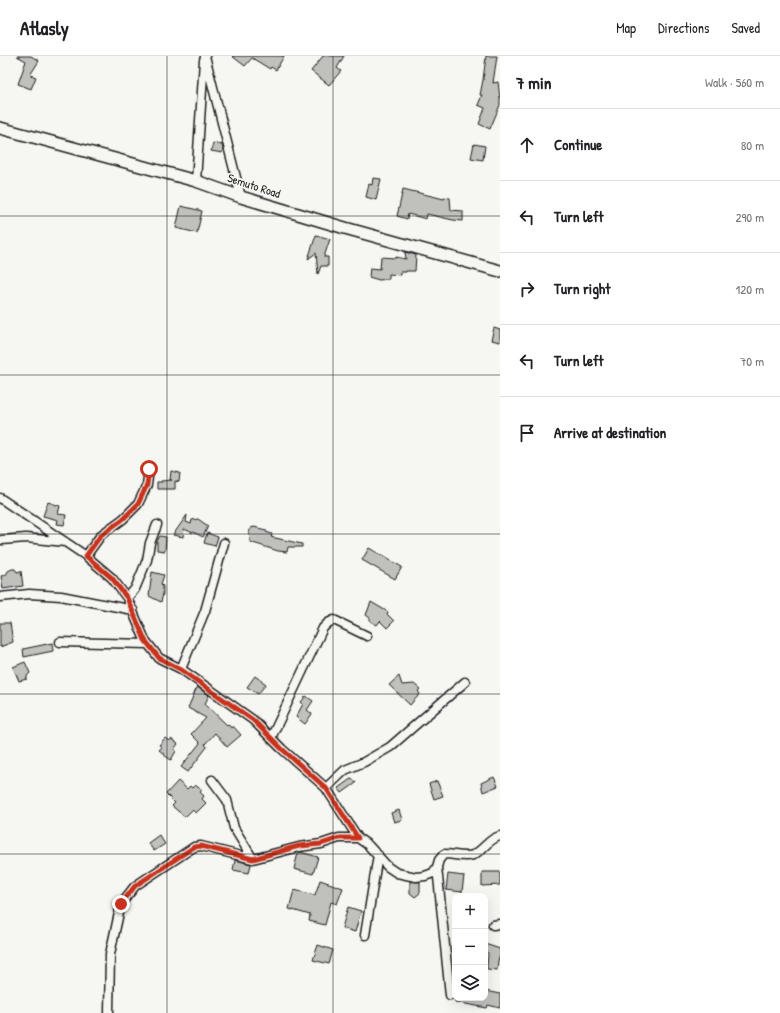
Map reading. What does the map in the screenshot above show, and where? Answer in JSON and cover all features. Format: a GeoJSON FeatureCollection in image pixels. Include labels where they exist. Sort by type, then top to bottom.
{"type":"FeatureCollection","features":[{"type":"Feature","properties":{"kind":"main road","name":"Semuto Road"},"geometry":{"type":"LineString","coordinates":[[0,128],[196,181],[241,197],[345,228],[500,271]]}},
{"type":"Feature","properties":{"kind":"street"},"geometry":{"type":"LineString","coordinates":[[196,181],[205,56]]}},
{"type":"Feature","properties":{"kind":"street"},"geometry":{"type":"LineString","coordinates":[[205,56],[241,197]]}},
{"type":"Feature","properties":{"kind":"street"},"geometry":{"type":"LineString","coordinates":[[86,556],[101,535],[123,519],[138,504],[147,485],[149,469]]}},
{"type":"Feature","properties":{"kind":"street"},"geometry":{"type":"LineString","coordinates":[[0,498],[86,556],[112,578],[127,598],[145,640],[159,658],[180,669],[253,720],[326,788],[358,838],[368,844],[388,867],[398,873],[416,877],[425,876],[433,873],[439,860],[444,854],[469,856],[475,854],[494,837],[500,836]]}},
{"type":"Feature","properties":{"kind":"street"},"geometry":{"type":"LineString","coordinates":[[127,598],[135,589],[147,560],[150,543],[157,525]]}},
{"type":"Feature","properties":{"kind":"street"},"geometry":{"type":"LineString","coordinates":[[2,540],[26,538],[66,542]]}},
{"type":"Feature","properties":{"kind":"street"},"geometry":{"type":"LineString","coordinates":[[180,669],[205,611],[224,543]]}},
{"type":"Feature","properties":{"kind":"street"},"geometry":{"type":"LineString","coordinates":[[0,597],[29,594],[61,596],[133,610]]}},
{"type":"Feature","properties":{"kind":"street"},"geometry":{"type":"LineString","coordinates":[[271,738],[323,628],[334,620],[367,636]]}},
{"type":"Feature","properties":{"kind":"street"},"geometry":{"type":"LineString","coordinates":[[60,642],[148,644]]}},
{"type":"Feature","properties":{"kind":"street"},"geometry":{"type":"LineString","coordinates":[[326,788],[345,770],[364,762],[390,747],[465,682]]}},
{"type":"Feature","properties":{"kind":"street"},"geometry":{"type":"LineString","coordinates":[[212,780],[227,800],[234,828],[253,859]]}},
{"type":"Feature","properties":{"kind":"street"},"geometry":{"type":"LineString","coordinates":[[109,1013],[110,954],[121,904],[135,886],[194,847],[201,846],[253,859],[299,846],[321,844],[339,838],[358,838]]}},
{"type":"Feature","properties":{"kind":"street"},"geometry":{"type":"LineString","coordinates":[[365,935],[378,855]]}},
{"type":"Feature","properties":{"kind":"street"},"geometry":{"type":"LineString","coordinates":[[437,867],[450,995]]}},
{"type":"Feature","properties":{"kind":"building"},"geometry":{"type":"Polygon","coordinates":[[[17,56],[31,56],[39,61],[30,75],[36,77],[31,89],[18,84],[26,61],[17,56]]]}},
{"type":"Feature","properties":{"kind":"building"},"geometry":{"type":"Polygon","coordinates":[[[232,56],[284,56],[276,70],[271,67],[270,69],[252,58],[245,66],[232,56]]]}},
{"type":"Feature","properties":{"kind":"building"},"geometry":{"type":"Polygon","coordinates":[[[323,56],[344,56],[337,68],[341,71],[329,85],[311,71],[323,56]]]}},
{"type":"Feature","properties":{"kind":"building"},"geometry":{"type":"Polygon","coordinates":[[[486,56],[497,56],[493,83],[498,82],[500,98],[500,105],[490,129],[479,124],[485,108],[478,105],[482,95],[480,95],[486,56]]]}},
{"type":"Feature","properties":{"kind":"building"},"geometry":{"type":"Polygon","coordinates":[[[213,143],[222,145],[222,153],[211,151],[213,143]]]}},
{"type":"Feature","properties":{"kind":"building"},"geometry":{"type":"Polygon","coordinates":[[[474,144],[485,146],[483,160],[471,158],[474,144]]]}},
{"type":"Feature","properties":{"kind":"building"},"geometry":{"type":"Polygon","coordinates":[[[373,178],[381,179],[376,200],[366,197],[369,184],[372,185],[373,178]]]}},
{"type":"Feature","properties":{"kind":"building"},"geometry":{"type":"Polygon","coordinates":[[[403,189],[444,199],[444,197],[450,198],[451,210],[463,211],[463,221],[427,214],[426,219],[408,214],[407,219],[397,216],[403,189]]]}},
{"type":"Feature","properties":{"kind":"building"},"geometry":{"type":"Polygon","coordinates":[[[181,206],[202,211],[197,233],[176,228],[181,206]]]}},
{"type":"Feature","properties":{"kind":"building"},"geometry":{"type":"Polygon","coordinates":[[[316,235],[330,239],[324,257],[328,257],[328,266],[321,266],[318,274],[316,253],[308,259],[316,235]]]}},
{"type":"Feature","properties":{"kind":"building"},"geometry":{"type":"Polygon","coordinates":[[[405,252],[416,255],[415,271],[400,272],[400,275],[389,274],[389,279],[379,280],[369,277],[370,268],[380,269],[381,257],[406,259],[405,252]]]}},
{"type":"Feature","properties":{"kind":"building"},"geometry":{"type":"Polygon","coordinates":[[[494,328],[500,330],[500,342],[491,340],[494,328]]]}},
{"type":"Feature","properties":{"kind":"building"},"geometry":{"type":"Polygon","coordinates":[[[171,471],[180,473],[179,482],[175,481],[175,489],[157,489],[157,482],[172,480],[170,480],[171,471]]]}},
{"type":"Feature","properties":{"kind":"building"},"geometry":{"type":"Polygon","coordinates":[[[48,502],[60,506],[58,514],[66,515],[64,525],[57,524],[58,520],[43,516],[48,502]]]}},
{"type":"Feature","properties":{"kind":"building"},"geometry":{"type":"Polygon","coordinates":[[[187,515],[186,522],[191,524],[192,520],[198,519],[208,526],[203,537],[184,529],[183,537],[173,535],[187,515]]]}},
{"type":"Feature","properties":{"kind":"building"},"geometry":{"type":"Polygon","coordinates":[[[254,527],[266,530],[266,532],[272,534],[271,537],[302,544],[302,547],[288,547],[287,552],[278,551],[250,542],[249,532],[251,528],[254,527]]]}},
{"type":"Feature","properties":{"kind":"building"},"geometry":{"type":"Polygon","coordinates":[[[207,533],[218,537],[215,546],[204,543],[207,533]]]}},
{"type":"Feature","properties":{"kind":"building"},"geometry":{"type":"Polygon","coordinates":[[[160,536],[166,537],[165,551],[157,550],[157,541],[160,536]]]}},
{"type":"Feature","properties":{"kind":"building"},"geometry":{"type":"Polygon","coordinates":[[[369,548],[402,567],[395,579],[362,560],[369,548]]]}},
{"type":"Feature","properties":{"kind":"building"},"geometry":{"type":"Polygon","coordinates":[[[15,569],[17,572],[21,571],[23,586],[3,589],[1,576],[6,575],[8,571],[15,569]]]}},
{"type":"Feature","properties":{"kind":"building"},"geometry":{"type":"Polygon","coordinates":[[[152,572],[164,575],[161,584],[163,586],[163,594],[161,602],[149,596],[152,572]]]}},
{"type":"Feature","properties":{"kind":"building"},"geometry":{"type":"Polygon","coordinates":[[[371,602],[388,612],[387,614],[394,621],[387,628],[380,621],[377,625],[370,621],[370,618],[366,615],[371,602]]]}},
{"type":"Feature","properties":{"kind":"building"},"geometry":{"type":"Polygon","coordinates":[[[0,623],[10,623],[13,642],[0,647],[0,623]]]}},
{"type":"Feature","properties":{"kind":"building"},"geometry":{"type":"Polygon","coordinates":[[[52,643],[53,651],[24,657],[23,649],[52,643]]]}},
{"type":"Feature","properties":{"kind":"building"},"geometry":{"type":"Polygon","coordinates":[[[25,662],[30,673],[27,676],[27,679],[19,681],[13,667],[25,662]]]}},
{"type":"Feature","properties":{"kind":"building"},"geometry":{"type":"Polygon","coordinates":[[[255,676],[266,684],[258,694],[247,687],[255,676]]]}},
{"type":"Feature","properties":{"kind":"building"},"geometry":{"type":"Polygon","coordinates":[[[399,676],[402,685],[414,684],[420,689],[418,691],[420,694],[410,705],[389,685],[399,676]]]}},
{"type":"Feature","properties":{"kind":"building"},"geometry":{"type":"Polygon","coordinates":[[[197,687],[209,695],[205,704],[227,725],[228,724],[231,728],[233,726],[241,735],[227,747],[215,733],[205,744],[207,747],[188,772],[181,767],[200,743],[191,734],[206,718],[188,708],[197,687]]]}},
{"type":"Feature","properties":{"kind":"building"},"geometry":{"type":"Polygon","coordinates":[[[306,696],[313,701],[307,710],[312,714],[305,724],[296,717],[303,704],[301,702],[306,696]]]}},
{"type":"Feature","properties":{"kind":"building"},"geometry":{"type":"Polygon","coordinates":[[[165,738],[169,741],[171,739],[178,744],[174,749],[176,751],[171,760],[159,750],[162,747],[159,745],[165,738]]]}},
{"type":"Feature","properties":{"kind":"building"},"geometry":{"type":"Polygon","coordinates":[[[494,777],[498,786],[483,792],[481,783],[494,777]]]}},
{"type":"Feature","properties":{"kind":"building"},"geometry":{"type":"Polygon","coordinates":[[[352,778],[356,783],[342,793],[338,788],[352,778]]]}},
{"type":"Feature","properties":{"kind":"building"},"geometry":{"type":"Polygon","coordinates":[[[178,781],[187,789],[190,786],[192,788],[195,785],[202,790],[200,792],[204,796],[202,799],[206,803],[196,813],[192,810],[185,817],[172,806],[175,803],[166,794],[178,781]]]}},
{"type":"Feature","properties":{"kind":"building"},"geometry":{"type":"Polygon","coordinates":[[[437,781],[443,796],[434,799],[429,784],[437,781]]]}},
{"type":"Feature","properties":{"kind":"building"},"geometry":{"type":"Polygon","coordinates":[[[399,810],[402,820],[394,822],[391,813],[399,810]]]}},
{"type":"Feature","properties":{"kind":"building"},"geometry":{"type":"Polygon","coordinates":[[[159,835],[165,844],[154,851],[148,843],[159,835]]]}},
{"type":"Feature","properties":{"kind":"building"},"geometry":{"type":"Polygon","coordinates":[[[300,852],[318,857],[313,874],[294,869],[298,853],[300,852]]]}},
{"type":"Feature","properties":{"kind":"building"},"geometry":{"type":"Polygon","coordinates":[[[235,860],[251,864],[249,873],[233,870],[235,860]]]}},
{"type":"Feature","properties":{"kind":"building"},"geometry":{"type":"Polygon","coordinates":[[[482,872],[500,872],[500,885],[482,886],[482,872]]]}},
{"type":"Feature","properties":{"kind":"building"},"geometry":{"type":"Polygon","coordinates":[[[448,874],[464,876],[462,892],[446,890],[448,874]]]}},
{"type":"Feature","properties":{"kind":"building"},"geometry":{"type":"Polygon","coordinates":[[[320,880],[343,888],[337,904],[331,902],[325,925],[309,921],[310,915],[289,909],[294,890],[315,895],[320,880]]]}},
{"type":"Feature","properties":{"kind":"building"},"geometry":{"type":"Polygon","coordinates":[[[410,881],[420,882],[420,893],[415,897],[410,893],[410,881]]]}},
{"type":"Feature","properties":{"kind":"building"},"geometry":{"type":"Polygon","coordinates":[[[348,907],[361,911],[355,932],[342,928],[348,907]]]}},
{"type":"Feature","properties":{"kind":"building"},"geometry":{"type":"Polygon","coordinates":[[[318,945],[333,950],[329,964],[313,960],[318,945]]]}},
{"type":"Feature","properties":{"kind":"building"},"geometry":{"type":"Polygon","coordinates":[[[488,945],[500,949],[497,970],[488,969],[488,945]]]}},
{"type":"Feature","properties":{"kind":"building"},"geometry":{"type":"Polygon","coordinates":[[[488,992],[500,994],[500,1008],[488,1005],[487,1008],[455,1002],[488,1001],[488,992]]]}},
{"type":"Feature","properties":{"kind":"route"},"geometry":{"type":"LineString","coordinates":[[121,904],[135,886],[194,847],[201,846],[253,859],[299,846],[321,844],[339,838],[358,838],[326,788],[282,749],[253,720],[180,669],[159,658],[145,640],[127,598],[112,578],[86,556],[101,535],[123,519],[138,504],[147,485],[149,469]]}}]}
